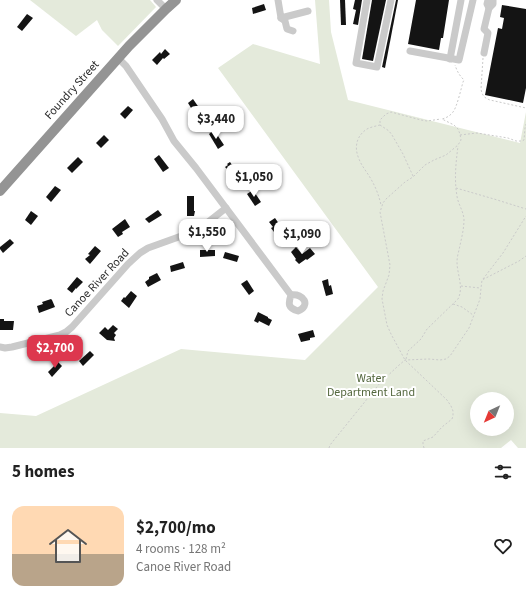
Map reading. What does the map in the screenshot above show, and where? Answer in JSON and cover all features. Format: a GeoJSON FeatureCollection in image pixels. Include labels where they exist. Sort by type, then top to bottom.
{"type":"FeatureCollection","features":[{"type":"Feature","properties":{"kind":"highway","name":"Foundry Street"},"geometry":{"type":"LineString","coordinates":[[0,191],[118,58],[176,0]]}},
{"type":"Feature","properties":{"kind":"street"},"geometry":{"type":"LineString","coordinates":[[157,0],[166,9]]}},
{"type":"Feature","properties":{"kind":"street"},"geometry":{"type":"LineString","coordinates":[[278,0],[281,18],[285,21],[287,29],[293,31]]}},
{"type":"Feature","properties":{"kind":"street"},"geometry":{"type":"LineString","coordinates":[[367,0],[356,62],[377,67],[391,0]]}},
{"type":"Feature","properties":{"kind":"street"},"geometry":{"type":"LineString","coordinates":[[450,59],[461,0]]}},
{"type":"Feature","properties":{"kind":"street"},"geometry":{"type":"LineString","coordinates":[[410,51],[450,59],[460,59],[473,0]]}},
{"type":"Feature","properties":{"kind":"street"},"geometry":{"type":"LineString","coordinates":[[484,53],[488,33],[484,29],[489,4],[492,4],[493,0]]}},
{"type":"Feature","properties":{"kind":"street"},"geometry":{"type":"LineString","coordinates":[[281,18],[308,11]]}},
{"type":"Feature","properties":{"kind":"street"},"geometry":{"type":"LineString","coordinates":[[118,58],[126,66],[162,119],[174,141],[292,295]]}},
{"type":"Feature","properties":{"kind":"street","name":"Canoe River Road"},"geometry":{"type":"LineString","coordinates":[[0,347],[12,347],[60,335],[66,332],[140,253],[148,248],[198,230],[226,208]]}},
{"type":"Feature","properties":{"kind":"path"},"geometry":{"type":"LineString","coordinates":[[484,53],[482,64],[482,89],[484,97],[486,99],[526,108]]}},
{"type":"Feature","properties":{"kind":"path"},"geometry":{"type":"LineString","coordinates":[[442,120],[454,112],[464,82],[450,59]]}},
{"type":"Feature","properties":{"kind":"path"},"geometry":{"type":"LineString","coordinates":[[380,125],[380,120],[386,114],[391,112],[427,121],[442,120],[454,125],[458,129],[461,140],[458,145],[446,155],[425,165],[413,177],[405,182],[386,199],[380,212],[390,265],[389,275],[383,291],[382,299],[387,325],[406,360],[447,400],[451,406],[453,414],[450,422],[442,427],[433,437],[423,441],[424,448]]}},
{"type":"Feature","properties":{"kind":"path"},"geometry":{"type":"LineString","coordinates":[[460,135],[477,132],[522,142],[524,140],[526,124]]}},
{"type":"Feature","properties":{"kind":"path"},"geometry":{"type":"LineString","coordinates":[[380,125],[392,135],[403,154],[413,177]]}},
{"type":"Feature","properties":{"kind":"path"},"geometry":{"type":"LineString","coordinates":[[380,125],[368,129],[360,135],[356,148],[359,159],[373,181],[382,206]]}},
{"type":"Feature","properties":{"kind":"path"},"geometry":{"type":"LineString","coordinates":[[406,360],[408,351],[421,339],[427,329],[453,304],[460,294],[461,286],[457,261],[463,232],[464,218],[457,197],[456,188],[455,164],[458,145]]}},
{"type":"Feature","properties":{"kind":"path"},"geometry":{"type":"LineString","coordinates":[[456,188],[494,198],[526,209]]}},
{"type":"Feature","properties":{"kind":"path"},"geometry":{"type":"LineString","coordinates":[[328,448],[380,383],[398,366],[406,360],[429,358],[440,360],[446,359],[450,356],[469,328],[480,299],[482,280],[503,253],[526,216]]}},
{"type":"Feature","properties":{"kind":"path"},"geometry":{"type":"LineString","coordinates":[[482,280],[526,256]]}},
{"type":"Feature","properties":{"kind":"path"},"geometry":{"type":"LineString","coordinates":[[461,286],[480,288]]}},
{"type":"Feature","properties":{"kind":"path"},"geometry":{"type":"LineString","coordinates":[[453,304],[462,307],[473,315]]}},
{"type":"Feature","properties":{"kind":"green space"},"geometry":{"type":"Polygon","coordinates":[[[30,0],[150,0],[156,7],[118,46],[102,30],[97,20],[76,36],[30,0]]]}},
{"type":"Feature","properties":{"kind":"green space","name":"Water Department Land"},"geometry":{"type":"Polygon","coordinates":[[[315,0],[329,0],[331,32],[348,100],[520,143],[526,112],[526,448],[518,448],[511,440],[501,448],[0,448],[0,413],[36,416],[181,349],[305,360],[378,287],[218,68],[253,44],[320,64],[315,0]]]}},
{"type":"Feature","properties":{"kind":"building"},"geometry":{"type":"Polygon","coordinates":[[[340,0],[345,0],[346,25],[341,25],[340,0]]]}},
{"type":"Feature","properties":{"kind":"building"},"geometry":{"type":"Polygon","coordinates":[[[355,0],[362,0],[358,25],[353,24],[356,10],[353,9],[355,0]]]}},
{"type":"Feature","properties":{"kind":"building"},"geometry":{"type":"Polygon","coordinates":[[[372,0],[386,0],[373,61],[362,59],[372,0]]]}},
{"type":"Feature","properties":{"kind":"building"},"geometry":{"type":"Polygon","coordinates":[[[396,0],[398,0],[385,68],[382,67],[396,0]]]}},
{"type":"Feature","properties":{"kind":"building"},"geometry":{"type":"Polygon","coordinates":[[[416,0],[449,0],[443,38],[441,38],[439,50],[408,44],[416,0]]]}},
{"type":"Feature","properties":{"kind":"building"},"geometry":{"type":"Polygon","coordinates":[[[264,4],[266,10],[253,14],[252,8],[264,4]]]}},
{"type":"Feature","properties":{"kind":"building"},"geometry":{"type":"Polygon","coordinates":[[[502,5],[526,9],[526,88],[523,103],[485,95],[498,28],[502,29],[504,18],[500,17],[502,5]]]}},
{"type":"Feature","properties":{"kind":"building"},"geometry":{"type":"Polygon","coordinates":[[[27,14],[33,18],[22,31],[17,27],[27,14]]]}},
{"type":"Feature","properties":{"kind":"building"},"geometry":{"type":"Polygon","coordinates":[[[165,49],[170,54],[164,59],[163,58],[157,65],[152,60],[160,52],[161,54],[165,49]]]}},
{"type":"Feature","properties":{"kind":"building"},"geometry":{"type":"Polygon","coordinates":[[[193,99],[202,112],[196,116],[188,103],[193,99]]]}},
{"type":"Feature","properties":{"kind":"building"},"geometry":{"type":"Polygon","coordinates":[[[128,106],[133,110],[125,119],[120,114],[128,106]]]}},
{"type":"Feature","properties":{"kind":"building"},"geometry":{"type":"Polygon","coordinates":[[[214,130],[224,145],[218,149],[209,134],[214,130]]]}},
{"type":"Feature","properties":{"kind":"building"},"geometry":{"type":"Polygon","coordinates":[[[104,135],[109,140],[101,148],[96,143],[104,135]]]}},
{"type":"Feature","properties":{"kind":"building"},"geometry":{"type":"Polygon","coordinates":[[[159,155],[169,168],[163,172],[154,159],[159,155]]]}},
{"type":"Feature","properties":{"kind":"building"},"geometry":{"type":"Polygon","coordinates":[[[78,157],[83,162],[72,173],[67,168],[78,157]]]}},
{"type":"Feature","properties":{"kind":"building"},"geometry":{"type":"Polygon","coordinates":[[[230,162],[239,175],[235,178],[225,167],[230,162]]]}},
{"type":"Feature","properties":{"kind":"building"},"geometry":{"type":"Polygon","coordinates":[[[55,186],[61,190],[51,202],[46,197],[55,186]]]}},
{"type":"Feature","properties":{"kind":"building"},"geometry":{"type":"Polygon","coordinates":[[[253,190],[261,202],[255,206],[247,194],[253,190]]]}},
{"type":"Feature","properties":{"kind":"building"},"geometry":{"type":"Polygon","coordinates":[[[187,196],[194,196],[194,216],[187,216],[187,196]]]}},
{"type":"Feature","properties":{"kind":"building"},"geometry":{"type":"Polygon","coordinates":[[[158,210],[162,215],[149,223],[145,219],[158,210]]]}},
{"type":"Feature","properties":{"kind":"building"},"geometry":{"type":"Polygon","coordinates":[[[31,211],[38,216],[31,225],[25,220],[31,211]]]}},
{"type":"Feature","properties":{"kind":"building"},"geometry":{"type":"Polygon","coordinates":[[[275,218],[284,231],[282,233],[284,235],[281,238],[278,235],[277,236],[271,228],[273,227],[269,222],[275,218]]]}},
{"type":"Feature","properties":{"kind":"building"},"geometry":{"type":"Polygon","coordinates":[[[125,219],[130,227],[122,232],[123,234],[118,237],[112,229],[125,219]]]}},
{"type":"Feature","properties":{"kind":"building"},"geometry":{"type":"Polygon","coordinates":[[[10,239],[14,243],[3,253],[0,247],[10,239]]]}},
{"type":"Feature","properties":{"kind":"building"},"geometry":{"type":"Polygon","coordinates":[[[95,246],[101,251],[90,264],[85,259],[90,255],[88,254],[95,246]]]}},
{"type":"Feature","properties":{"kind":"building"},"geometry":{"type":"Polygon","coordinates":[[[296,247],[302,254],[310,248],[315,254],[299,264],[291,252],[296,247]]]}},
{"type":"Feature","properties":{"kind":"building"},"geometry":{"type":"Polygon","coordinates":[[[200,250],[215,250],[215,256],[200,257],[200,250]]]}},
{"type":"Feature","properties":{"kind":"building"},"geometry":{"type":"Polygon","coordinates":[[[225,252],[239,256],[237,262],[223,258],[225,252]]]}},
{"type":"Feature","properties":{"kind":"building"},"geometry":{"type":"Polygon","coordinates":[[[183,262],[185,268],[171,272],[170,266],[183,262]]]}},
{"type":"Feature","properties":{"kind":"building"},"geometry":{"type":"Polygon","coordinates":[[[157,273],[161,280],[148,287],[145,282],[149,279],[149,277],[157,273]]]}},
{"type":"Feature","properties":{"kind":"building"},"geometry":{"type":"Polygon","coordinates":[[[77,277],[83,282],[72,293],[67,289],[77,277]]]}},
{"type":"Feature","properties":{"kind":"building"},"geometry":{"type":"Polygon","coordinates":[[[328,279],[329,286],[331,285],[333,294],[326,296],[322,281],[328,279]]]}},
{"type":"Feature","properties":{"kind":"building"},"geometry":{"type":"Polygon","coordinates":[[[247,280],[254,291],[249,295],[241,284],[247,280]]]}},
{"type":"Feature","properties":{"kind":"building"},"geometry":{"type":"Polygon","coordinates":[[[131,291],[137,296],[129,308],[121,301],[131,291]]]}},
{"type":"Feature","properties":{"kind":"building"},"geometry":{"type":"Polygon","coordinates":[[[51,299],[55,307],[39,313],[37,306],[43,304],[42,302],[51,299]]]}},
{"type":"Feature","properties":{"kind":"building"},"geometry":{"type":"Polygon","coordinates":[[[258,312],[272,320],[269,326],[259,321],[258,323],[254,321],[258,312]]]}},
{"type":"Feature","properties":{"kind":"building"},"geometry":{"type":"Polygon","coordinates":[[[0,319],[4,319],[4,321],[14,321],[13,330],[0,330],[0,319]]]}},
{"type":"Feature","properties":{"kind":"building"},"geometry":{"type":"Polygon","coordinates":[[[113,325],[118,329],[114,333],[116,335],[114,338],[115,341],[107,340],[99,333],[105,327],[108,330],[113,325]]]}},
{"type":"Feature","properties":{"kind":"building"},"geometry":{"type":"Polygon","coordinates":[[[313,330],[315,337],[301,342],[298,334],[313,330]]]}},
{"type":"Feature","properties":{"kind":"building"},"geometry":{"type":"Polygon","coordinates":[[[90,351],[94,355],[83,366],[79,361],[90,351]]]}},
{"type":"Feature","properties":{"kind":"building"},"geometry":{"type":"Polygon","coordinates":[[[58,362],[62,366],[52,377],[48,372],[58,362]]]}}]}
